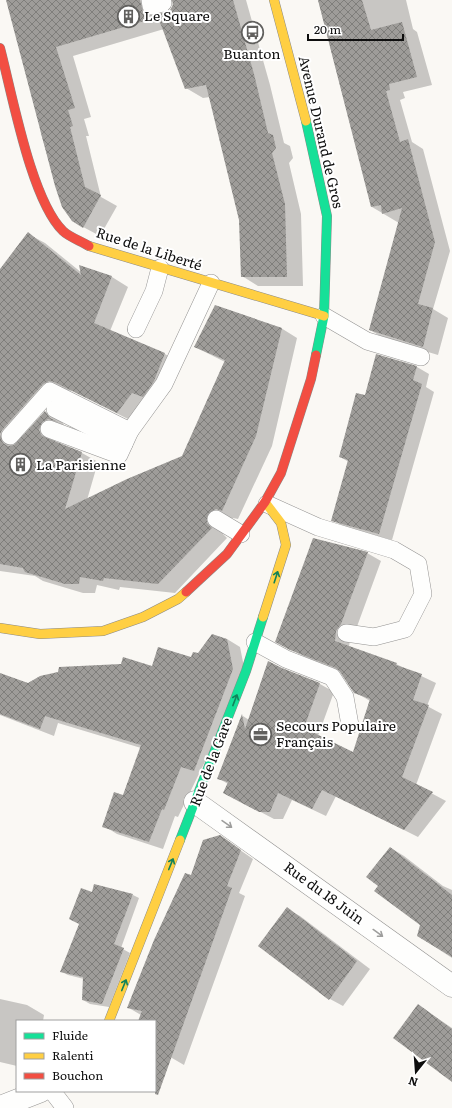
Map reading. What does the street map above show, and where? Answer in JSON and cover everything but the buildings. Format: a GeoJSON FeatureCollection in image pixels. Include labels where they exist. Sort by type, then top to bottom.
{"type":"FeatureCollection","features":[{"type":"Feature","properties":{"kind":"street","name":"Avenue Durand de Gros"},"geometry":{"type":"LineString","coordinates":[[0,628],[40,634],[103,631],[143,617],[178,599],[227,554],[264,502],[281,473],[311,379],[324,316],[327,216],[313,148],[274,0]]}},
{"type":"Feature","properties":{"kind":"street","name":"Rue de la Liberté"},"geometry":{"type":"LineString","coordinates":[[0,48],[30,165],[45,205],[63,231],[92,247],[324,316]]}},
{"type":"Feature","properties":{"kind":"street","name":"Rue de la Gare"},"geometry":{"type":"LineString","coordinates":[[109,1020],[246,671],[286,545],[281,523],[264,502]]}},
{"type":"Feature","properties":{"kind":"street","name":"Rue du 18 Juin"},"geometry":{"type":"LineString","coordinates":[[195,802],[452,986]]}},
{"type":"Feature","properties":{"kind":"street"},"geometry":{"type":"LineString","coordinates":[[0,1107],[22,1100],[39,1092]]}},
{"type":"Feature","properties":{"kind":"lane"},"geometry":{"type":"LineString","coordinates":[[136,329],[154,291],[160,268]]}},
{"type":"Feature","properties":{"kind":"lane"},"geometry":{"type":"LineString","coordinates":[[49,429],[119,455],[127,438],[164,384],[211,283]]}},
{"type":"Feature","properties":{"kind":"lane"},"geometry":{"type":"LineString","coordinates":[[324,316],[366,341],[421,357]]}},
{"type":"Feature","properties":{"kind":"lane"},"geometry":{"type":"LineString","coordinates":[[10,436],[50,391],[127,438]]}},
{"type":"Feature","properties":{"kind":"lane"},"geometry":{"type":"LineString","coordinates":[[54,409],[127,438]]}},
{"type":"Feature","properties":{"kind":"lane"},"geometry":{"type":"LineString","coordinates":[[264,502],[318,527],[394,550],[418,564],[423,594],[404,629],[374,637],[346,633]]}},
{"type":"Feature","properties":{"kind":"lane"},"geometry":{"type":"LineString","coordinates":[[216,519],[241,534]]}},
{"type":"Feature","properties":{"kind":"lane"},"geometry":{"type":"LineString","coordinates":[[255,642],[286,659],[332,677],[345,697],[350,725]]}},
{"type":"Feature","properties":{"kind":"lane"},"geometry":{"type":"LineString","coordinates":[[53,1092],[65,1108]]}},
{"type":"Feature","properties":{"kind":"traffic: fast"},"geometry":{"type":"LineString","coordinates":[[306,121],[327,216],[324,316],[316,355]]}},
{"type":"Feature","properties":{"kind":"traffic: fast"},"geometry":{"type":"LineString","coordinates":[[180,840],[246,671],[263,617]]}},
{"type":"Feature","properties":{"kind":"traffic: slow"},"geometry":{"type":"LineString","coordinates":[[274,0],[306,121]]}},
{"type":"Feature","properties":{"kind":"traffic: slow"},"geometry":{"type":"LineString","coordinates":[[89,246],[324,316]]}},
{"type":"Feature","properties":{"kind":"traffic: slow"},"geometry":{"type":"LineString","coordinates":[[263,617],[286,545],[281,523],[265,502]]}},
{"type":"Feature","properties":{"kind":"traffic: slow"},"geometry":{"type":"LineString","coordinates":[[0,628],[40,634],[103,631],[143,617],[178,599],[186,592]]}},
{"type":"Feature","properties":{"kind":"traffic: slow"},"geometry":{"type":"LineString","coordinates":[[109,1020],[180,840]]}},
{"type":"Feature","properties":{"kind":"traffic: jam"},"geometry":{"type":"LineString","coordinates":[[0,48],[24,145],[41,196],[52,216],[63,231],[89,246]]}},
{"type":"Feature","properties":{"kind":"traffic: jam"},"geometry":{"type":"LineString","coordinates":[[186,592],[227,554],[265,502],[281,473],[311,379],[316,355]]}},
{"type":"Feature","properties":{"kind":"place","name":"Le Square"},"geometry":{"type":"Point","coordinates":[129,16]}},
{"type":"Feature","properties":{"kind":"place","name":"Buanton"},"geometry":{"type":"Point","coordinates":[252,32]}},
{"type":"Feature","properties":{"kind":"place","name":"La Parisienne"},"geometry":{"type":"Point","coordinates":[21,465]}},
{"type":"Feature","properties":{"kind":"place","name":"Secours Populaire Français"},"geometry":{"type":"Point","coordinates":[261,734]}}]}
